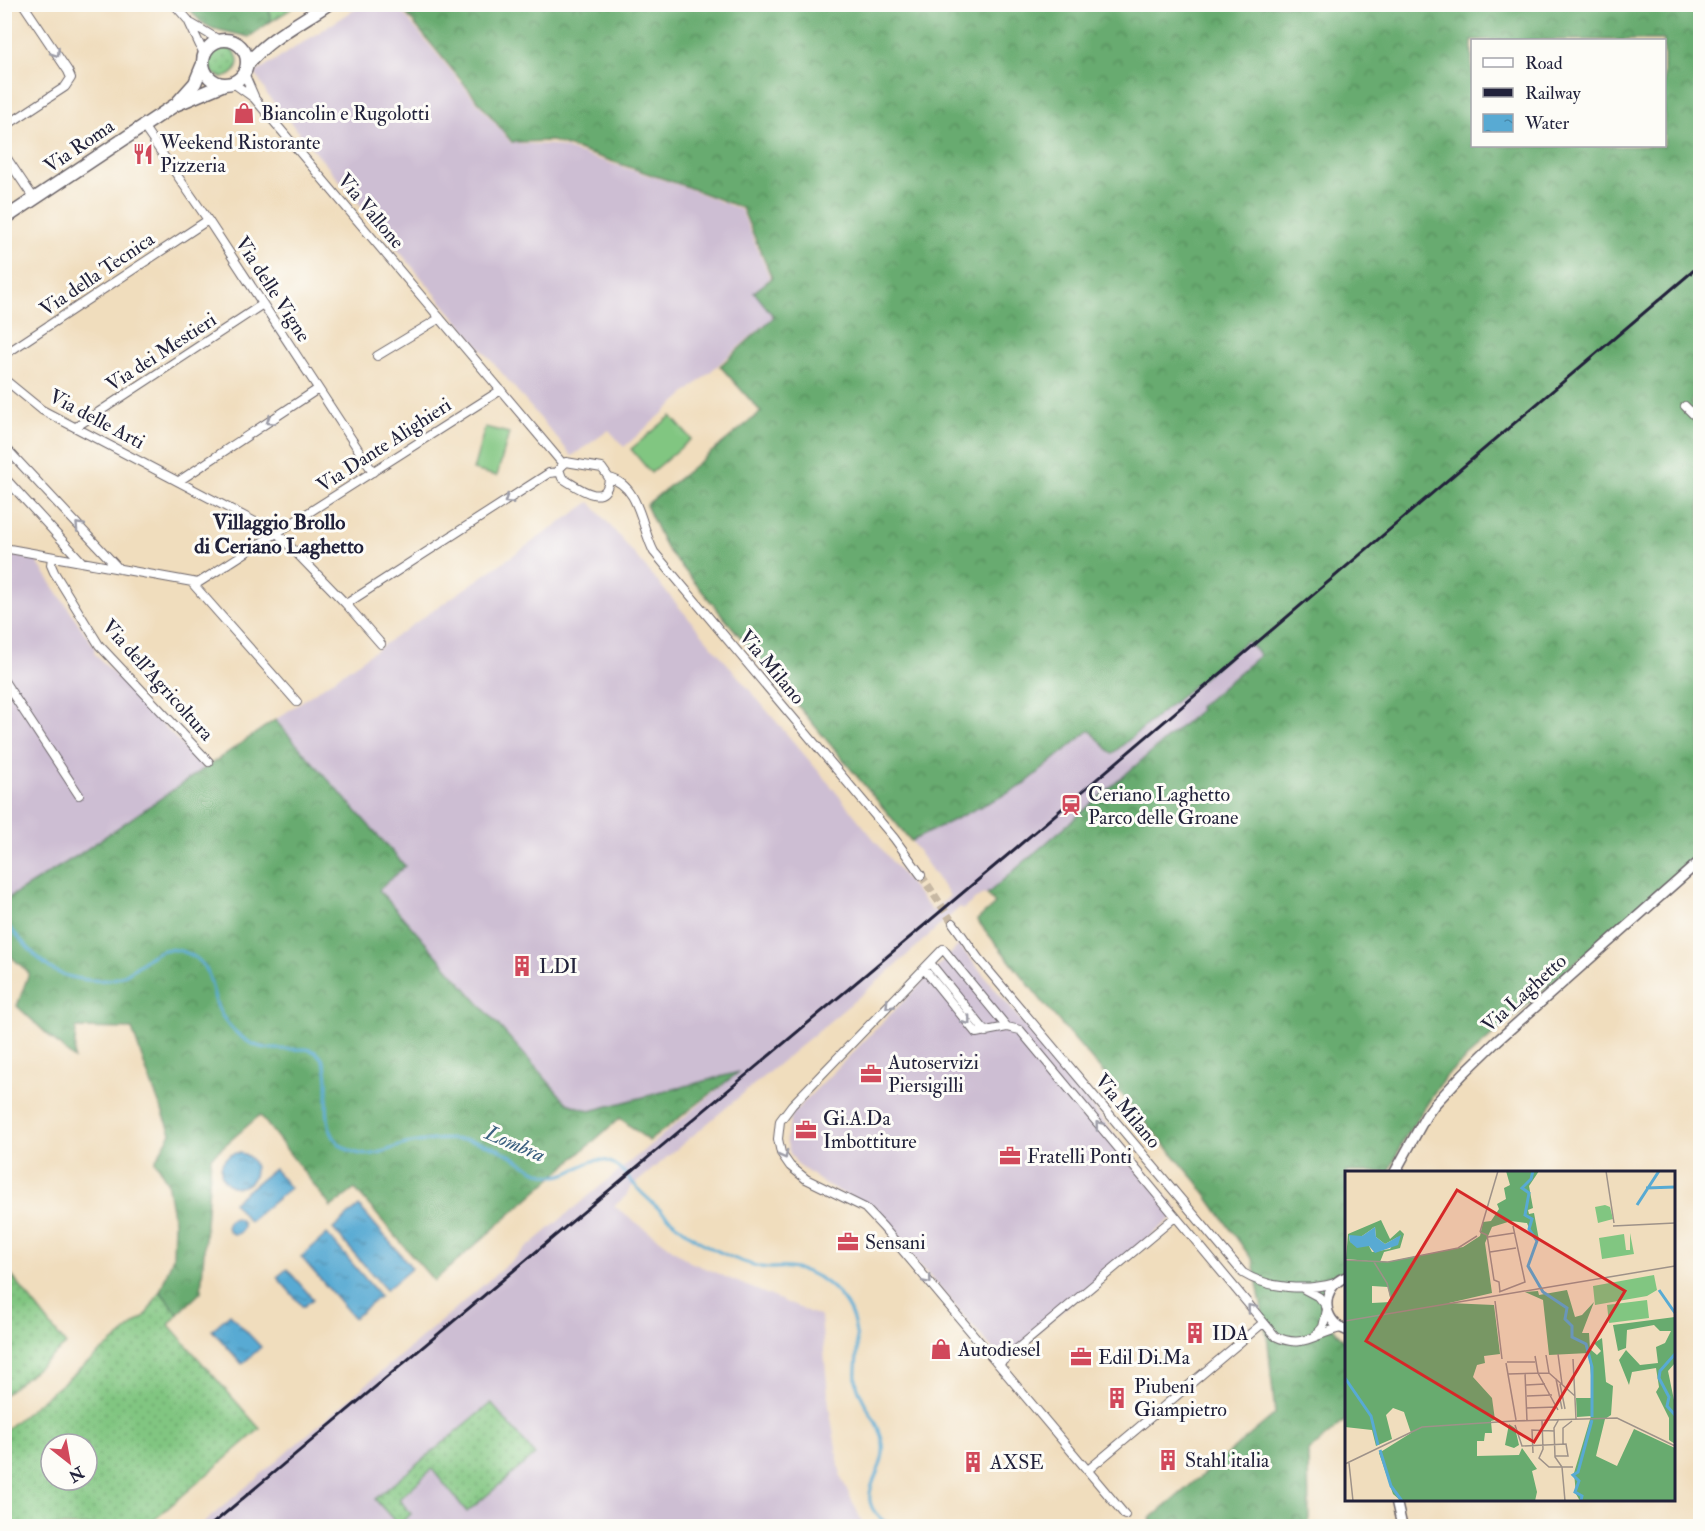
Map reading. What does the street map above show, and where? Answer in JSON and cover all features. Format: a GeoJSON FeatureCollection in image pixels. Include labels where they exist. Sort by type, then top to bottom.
{"type":"FeatureCollection","features":[{"type":"Feature","properties":{"kind":"main road"},"geometry":{"type":"LineString","coordinates":[[276,39],[252,45],[219,40],[209,46],[203,60],[210,79],[227,84],[245,69],[254,56],[327,4]]}},
{"type":"Feature","properties":{"kind":"main road"},"geometry":{"type":"LineString","coordinates":[[236,43],[246,57],[245,69]]}},
{"type":"Feature","properties":{"kind":"main road","name":"Via Roma"},"geometry":{"type":"LineString","coordinates":[[175,105],[195,83],[203,60]]}},
{"type":"Feature","properties":{"kind":"main road","name":"Via Roma"},"geometry":{"type":"LineString","coordinates":[[4,219],[175,105],[227,84]]}},
{"type":"Feature","properties":{"kind":"street"},"geometry":{"type":"LineString","coordinates":[[4,127],[64,87],[71,78],[23,4]]}},
{"type":"Feature","properties":{"kind":"street"},"geometry":{"type":"LineString","coordinates":[[174,4],[190,24],[203,60]]}},
{"type":"Feature","properties":{"kind":"street"},"geometry":{"type":"LineString","coordinates":[[190,24],[219,40]]}},
{"type":"Feature","properties":{"kind":"street","name":"Via Vallone"},"geometry":{"type":"LineString","coordinates":[[245,69],[254,98]]}},
{"type":"Feature","properties":{"kind":"street","name":"Via Vallone"},"geometry":{"type":"LineString","coordinates":[[227,84],[254,98],[501,390]]}},
{"type":"Feature","properties":{"kind":"street","name":"Via delle Vigne"},"geometry":{"type":"LineString","coordinates":[[143,126],[208,220],[373,472]]}},
{"type":"Feature","properties":{"kind":"street"},"geometry":{"type":"LineString","coordinates":[[4,154],[35,200]]}},
{"type":"Feature","properties":{"kind":"street","name":"Via della Tecnica"},"geometry":{"type":"LineString","coordinates":[[4,355],[208,220]]}},
{"type":"Feature","properties":{"kind":"street","name":"Via dei Mestieri"},"geometry":{"type":"LineString","coordinates":[[76,427],[263,304]]}},
{"type":"Feature","properties":{"kind":"street"},"geometry":{"type":"LineString","coordinates":[[377,356],[440,318]]}},
{"type":"Feature","properties":{"kind":"street","name":"Via delle Arti"},"geometry":{"type":"LineString","coordinates":[[4,379],[42,410],[278,534],[381,644]]}},
{"type":"Feature","properties":{"kind":"street"},"geometry":{"type":"LineString","coordinates":[[179,481],[318,389]]}},
{"type":"Feature","properties":{"kind":"street"},"geometry":{"type":"LineString","coordinates":[[501,390],[563,464],[559,472]]}},
{"type":"Feature","properties":{"kind":"street","name":"Via Dante Alighieri"},"geometry":{"type":"LineString","coordinates":[[193,584],[204,581],[501,390]]}},
{"type":"Feature","properties":{"kind":"street"},"geometry":{"type":"LineString","coordinates":[[1685,406],[1701,421]]}},
{"type":"Feature","properties":{"kind":"street"},"geometry":{"type":"LineString","coordinates":[[4,446],[119,569]]}},
{"type":"Feature","properties":{"kind":"street","name":"Via Milano"},"geometry":{"type":"LineString","coordinates":[[563,464],[597,466],[607,473],[609,478],[624,485],[631,493],[654,552],[894,837],[921,874]]}},
{"type":"Feature","properties":{"kind":"street"},"geometry":{"type":"LineString","coordinates":[[559,472],[562,478],[590,495],[601,494],[606,490],[609,478]]}},
{"type":"Feature","properties":{"kind":"street"},"geometry":{"type":"LineString","coordinates":[[346,604],[549,473],[559,472]]}},
{"type":"Feature","properties":{"kind":"street"},"geometry":{"type":"LineString","coordinates":[[4,477],[82,562]]}},
{"type":"Feature","properties":{"kind":"street"},"geometry":{"type":"LineString","coordinates":[[4,548],[193,584],[297,702]]}},
{"type":"Feature","properties":{"kind":"street","name":"Via dell'Agricoltura"},"geometry":{"type":"LineString","coordinates":[[52,556],[54,572],[99,645],[209,762]]}},
{"type":"Feature","properties":{"kind":"street"},"geometry":{"type":"LineString","coordinates":[[4,681],[79,795]]}},
{"type":"Feature","properties":{"kind":"street","name":"Via Laghetto"},"geometry":{"type":"LineString","coordinates":[[1396,1171],[1430,1110],[1463,1074],[1497,1041],[1701,861]]}},
{"type":"Feature","properties":{"kind":"street","name":"Via Milano"},"geometry":{"type":"LineString","coordinates":[[953,923],[978,958],[1237,1266],[1250,1277],[1261,1281],[1300,1287],[1313,1292],[1327,1308]]}},
{"type":"Feature","properties":{"kind":"street"},"geometry":{"type":"LineString","coordinates":[[1007,1027],[943,949],[792,1105],[780,1121],[777,1139],[781,1153],[790,1166],[806,1179],[865,1208],[1125,1515]]}},
{"type":"Feature","properties":{"kind":"street"},"geometry":{"type":"LineString","coordinates":[[927,966],[986,1032],[1007,1027],[1020,1029],[1275,1336],[1296,1343],[1344,1330]]}},
{"type":"Feature","properties":{"kind":"street"},"geometry":{"type":"LineString","coordinates":[[999,1364],[1175,1217]]}},
{"type":"Feature","properties":{"kind":"street"},"geometry":{"type":"LineString","coordinates":[[1315,1336],[1323,1327],[1327,1298],[1343,1279]]}},
{"type":"Feature","properties":{"kind":"street","name":"Via Milano"},"geometry":{"type":"LineString","coordinates":[[1300,1287],[1343,1279]]}},
{"type":"Feature","properties":{"kind":"street"},"geometry":{"type":"LineString","coordinates":[[1327,1308],[1334,1323],[1344,1330]]}},
{"type":"Feature","properties":{"kind":"street"},"geometry":{"type":"LineString","coordinates":[[1088,1470],[1263,1323]]}},
{"type":"Feature","properties":{"kind":"street"},"geometry":{"type":"LineString","coordinates":[[1396,1501],[1402,1527]]}},
{"type":"Feature","properties":{"kind":"shaded area"},"geometry":{"type":"Polygon","coordinates":[[[362,5],[396,5],[511,143],[554,145],[684,187],[741,210],[770,278],[754,292],[773,317],[624,447],[609,430],[572,456],[268,96],[255,73],[362,5]]]}},
{"type":"Feature","properties":{"kind":"shaded area"},"geometry":{"type":"Polygon","coordinates":[[[1700,256],[1700,281],[1199,707],[1201,710],[1025,862],[987,894],[981,895],[963,909],[960,907],[884,976],[630,1188],[626,1196],[614,1206],[690,1262],[821,1317],[829,1406],[841,1477],[864,1526],[200,1526],[569,1212],[738,1073],[590,1111],[567,1103],[378,890],[405,866],[275,720],[590,502],[831,786],[932,911],[950,896],[911,841],[1022,786],[1090,730],[1112,753],[1700,256]]]}},
{"type":"Feature","properties":{"kind":"shaded area"},"geometry":{"type":"Polygon","coordinates":[[[5,554],[35,559],[95,648],[94,653],[204,768],[75,857],[5,900],[5,554]]]}},
{"type":"Feature","properties":{"kind":"shaded area"},"geometry":{"type":"Polygon","coordinates":[[[959,945],[1179,1212],[1003,1361],[870,1208],[822,1182],[798,1165],[790,1153],[786,1140],[792,1114],[959,945]]]}},
{"type":"Feature","properties":{"kind":"green space"},"geometry":{"type":"Polygon","coordinates":[[[269,4],[298,5],[270,22],[269,4]]]}},
{"type":"Feature","properties":{"kind":"green space"},"geometry":{"type":"Polygon","coordinates":[[[185,5],[269,5],[270,22],[249,37],[211,28],[201,22],[185,5]]]}},
{"type":"Feature","properties":{"kind":"green space"},"geometry":{"type":"Polygon","coordinates":[[[399,5],[1700,5],[1700,381],[1691,403],[1700,413],[1700,853],[1445,1077],[1404,1139],[1389,1171],[1345,1171],[1345,1272],[1329,1285],[1323,1299],[1323,1306],[1330,1323],[1345,1342],[1345,1421],[1308,1452],[1309,1526],[1153,1526],[1150,1519],[1275,1414],[1268,1343],[1253,1261],[1197,1182],[1045,1005],[977,920],[995,904],[987,894],[1200,710],[1199,707],[1260,655],[1247,641],[1112,754],[1090,730],[1022,786],[911,841],[666,548],[646,505],[761,412],[720,366],[774,317],[754,292],[772,278],[742,208],[552,141],[512,142],[399,5]]]}},
{"type":"Feature","properties":{"kind":"green space"},"geometry":{"type":"Polygon","coordinates":[[[223,47],[229,48],[237,56],[237,68],[229,76],[223,77],[217,76],[209,68],[208,62],[209,56],[217,48],[223,47]]]}},
{"type":"Feature","properties":{"kind":"green space"},"geometry":{"type":"Polygon","coordinates":[[[671,416],[691,439],[651,473],[631,449],[671,416]]]}},
{"type":"Feature","properties":{"kind":"green space"},"geometry":{"type":"Polygon","coordinates":[[[485,427],[509,433],[497,476],[473,470],[485,427]]]}},
{"type":"Feature","properties":{"kind":"green space"},"geometry":{"type":"Polygon","coordinates":[[[275,720],[405,866],[379,890],[567,1103],[590,1111],[739,1072],[649,1141],[620,1118],[434,1281],[355,1189],[331,1207],[260,1115],[211,1157],[201,1292],[178,1314],[160,1291],[173,1257],[174,1221],[167,1182],[155,1161],[171,1133],[132,1029],[76,1028],[74,1059],[17,1006],[29,973],[5,951],[5,900],[75,857],[275,720]]]}},
{"type":"Feature","properties":{"kind":"green space"},"geometry":{"type":"Polygon","coordinates":[[[5,1267],[66,1345],[4,1394],[5,1267]]]}},
{"type":"Feature","properties":{"kind":"green space"},"geometry":{"type":"Polygon","coordinates":[[[160,1291],[178,1314],[169,1325],[260,1429],[147,1526],[5,1526],[5,1430],[146,1315],[160,1291]]]}},
{"type":"Feature","properties":{"kind":"green space"},"geometry":{"type":"Polygon","coordinates":[[[491,1403],[535,1455],[467,1512],[432,1469],[399,1499],[411,1514],[398,1525],[375,1499],[491,1403]]]}},
{"type":"Feature","properties":{"kind":"water"},"geometry":{"type":"Polygon","coordinates":[[[238,1153],[250,1158],[255,1170],[250,1182],[238,1187],[226,1182],[221,1170],[226,1158],[238,1153]]]}},
{"type":"Feature","properties":{"kind":"water"},"geometry":{"type":"Polygon","coordinates":[[[274,1169],[290,1188],[249,1222],[233,1202],[274,1169]]]}},
{"type":"Feature","properties":{"kind":"water"},"geometry":{"type":"Polygon","coordinates":[[[359,1206],[412,1268],[386,1290],[333,1229],[359,1206]]]}},
{"type":"Feature","properties":{"kind":"water"},"geometry":{"type":"Polygon","coordinates":[[[235,1218],[241,1220],[243,1226],[241,1232],[235,1234],[229,1232],[227,1226],[229,1220],[235,1218]]]}},
{"type":"Feature","properties":{"kind":"water"},"geometry":{"type":"Polygon","coordinates":[[[327,1234],[380,1296],[354,1318],[301,1257],[327,1234]]]}},
{"type":"Feature","properties":{"kind":"water"},"geometry":{"type":"Polygon","coordinates":[[[287,1269],[313,1299],[303,1307],[277,1277],[287,1269]]]}},
{"type":"Feature","properties":{"kind":"water"},"geometry":{"type":"Polygon","coordinates":[[[230,1314],[261,1347],[242,1364],[212,1330],[230,1314]]]}},
{"type":"Feature","properties":{"kind":"waterway","name":"Lombra"},"geometry":{"type":"LineString","coordinates":[[4,922],[46,965],[60,973],[79,979],[117,978],[161,951],[178,950],[196,958],[208,973],[222,1015],[240,1036],[256,1046],[306,1049],[319,1055],[325,1067],[328,1118],[332,1134],[342,1146],[367,1155],[421,1141],[466,1140],[497,1148],[542,1174],[556,1176],[594,1161],[607,1161],[621,1170],[659,1209],[700,1242],[751,1264],[765,1268],[797,1269],[820,1278],[843,1300],[854,1325],[857,1346],[857,1385],[879,1428],[883,1444],[883,1456],[870,1496],[871,1506],[878,1516],[891,1526]]}},
{"type":"Feature","properties":{"kind":"tunnel"},"geometry":{"type":"LineString","coordinates":[[921,875],[953,923]]}},
{"type":"Feature","properties":{"kind":"railway"},"geometry":{"type":"LineString","coordinates":[[210,1526],[1016,848],[1700,265]]}},
{"type":"Feature","properties":{"kind":"place","name":"Biancolin e Rugolotti"},"geometry":{"type":"Point","coordinates":[244,113]}},
{"type":"Feature","properties":{"kind":"place","name":"Weekend Ristorante Pizzeria"},"geometry":{"type":"Point","coordinates":[143,154]}},
{"type":"Feature","properties":{"kind":"place","name":"Ceriano Laghetto Parco delle Groane"},"geometry":{"type":"Point","coordinates":[1071,805]}},
{"type":"Feature","properties":{"kind":"place","name":"LDI"},"geometry":{"type":"Point","coordinates":[522,966]}},
{"type":"Feature","properties":{"kind":"place","name":"Autoservizi Piersigilli"},"geometry":{"type":"Point","coordinates":[871,1074]}},
{"type":"Feature","properties":{"kind":"place","name":"Gi.A.Da Imbottiture"},"geometry":{"type":"Point","coordinates":[806,1130]}},
{"type":"Feature","properties":{"kind":"place","name":"Fratelli Ponti"},"geometry":{"type":"Point","coordinates":[1010,1156]}},
{"type":"Feature","properties":{"kind":"place","name":"Sensani"},"geometry":{"type":"Point","coordinates":[848,1242]}},
{"type":"Feature","properties":{"kind":"place","name":"IDA"},"geometry":{"type":"Point","coordinates":[1195,1333]}},
{"type":"Feature","properties":{"kind":"place","name":"Autodiesel"},"geometry":{"type":"Point","coordinates":[941,1349]}},
{"type":"Feature","properties":{"kind":"place","name":"Edil Di.Ma"},"geometry":{"type":"Point","coordinates":[1081,1357]}},
{"type":"Feature","properties":{"kind":"place","name":"Piubeni Giampietro"},"geometry":{"type":"Point","coordinates":[1117,1398]}},
{"type":"Feature","properties":{"kind":"place","name":"Stahl italia"},"geometry":{"type":"Point","coordinates":[1168,1460]}},
{"type":"Feature","properties":{"kind":"place","name":"AXSE"},"geometry":{"type":"Point","coordinates":[973,1462]}},
{"type":"Feature","properties":{"kind":"district","name":"Villaggio Brollo di Ceriano Laghetto"},"geometry":{"type":"Point","coordinates":[279,534]}}]}
